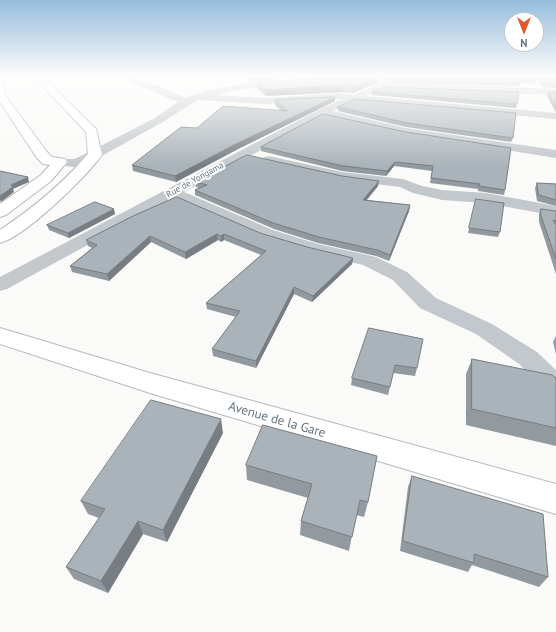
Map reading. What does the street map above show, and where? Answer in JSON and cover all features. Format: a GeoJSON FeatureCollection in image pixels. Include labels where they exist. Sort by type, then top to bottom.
{"type":"FeatureCollection","features":[{"type":"Feature","properties":{"kind":"main road"},"geometry":{"type":"LineString","coordinates":[[8,106],[42,155],[48,161],[60,162]]}},
{"type":"Feature","properties":{"kind":"main road"},"geometry":{"type":"LineString","coordinates":[[0,238],[35,214],[66,187],[96,154],[92,131],[67,106]]}},
{"type":"Feature","properties":{"kind":"main road"},"geometry":{"type":"LineString","coordinates":[[0,212],[46,178],[60,162]]}},
{"type":"Feature","properties":{"kind":"main road","name":"Avenue de la Gare"},"geometry":{"type":"LineString","coordinates":[[0,336],[150,383],[556,499]]}},
{"type":"Feature","properties":{"kind":"street"},"geometry":{"type":"LineString","coordinates":[[60,162],[75,163],[96,154],[157,121],[179,106]]}},
{"type":"Feature","properties":{"kind":"street"},"geometry":{"type":"LineString","coordinates":[[309,106],[328,110],[406,131],[556,154]]}},
{"type":"Feature","properties":{"kind":"street","name":"Rue de Yongama"},"geometry":{"type":"LineString","coordinates":[[0,285],[244,153],[336,106]]}},
{"type":"Feature","properties":{"kind":"street"},"geometry":{"type":"LineString","coordinates":[[450,106],[556,116]]}},
{"type":"Feature","properties":{"kind":"street"},"geometry":{"type":"LineString","coordinates":[[244,153],[342,176],[403,183],[418,190],[486,198],[556,211]]}},
{"type":"Feature","properties":{"kind":"street"},"geometry":{"type":"LineString","coordinates":[[172,193],[266,234],[313,248],[368,261],[400,276],[428,303],[484,329],[528,358],[556,385]]}},
{"type":"Feature","properties":{"kind":"building"},"geometry":{"type":"Polygon","coordinates":[[[222,106],[287,111],[282,106],[315,106],[238,143],[175,176],[132,165],[181,127],[197,128],[222,106]]]}},
{"type":"Feature","properties":{"kind":"building"},"geometry":{"type":"Polygon","coordinates":[[[442,106],[516,113],[513,138],[407,123],[338,107],[442,106]]]}},
{"type":"Feature","properties":{"kind":"building"},"geometry":{"type":"Polygon","coordinates":[[[323,114],[406,132],[511,148],[505,190],[479,186],[480,184],[431,178],[433,166],[395,162],[387,171],[343,166],[261,147],[323,114]]]}},
{"type":"Feature","properties":{"kind":"building"},"geometry":{"type":"Polygon","coordinates":[[[247,155],[342,176],[379,181],[363,200],[410,205],[390,255],[377,250],[319,237],[273,223],[195,190],[207,185],[196,182],[247,155]]]}},
{"type":"Feature","properties":{"kind":"building"},"geometry":{"type":"Polygon","coordinates":[[[0,171],[28,177],[11,185],[13,187],[0,196],[0,171]]]}},
{"type":"Feature","properties":{"kind":"building"},"geometry":{"type":"Polygon","coordinates":[[[537,183],[556,184],[556,200],[539,195],[537,183]]]}},
{"type":"Feature","properties":{"kind":"building"},"geometry":{"type":"Polygon","coordinates":[[[177,197],[260,233],[307,247],[353,258],[313,296],[294,287],[256,361],[212,349],[240,311],[206,303],[266,251],[224,234],[221,236],[217,234],[185,252],[150,236],[107,274],[70,266],[97,245],[86,240],[133,216],[177,197]]]}},
{"type":"Feature","properties":{"kind":"building"},"geometry":{"type":"Polygon","coordinates":[[[476,199],[504,203],[500,232],[469,228],[476,199]]]}},
{"type":"Feature","properties":{"kind":"building"},"geometry":{"type":"Polygon","coordinates":[[[95,202],[114,209],[68,233],[47,225],[95,202]]]}},
{"type":"Feature","properties":{"kind":"building"},"geometry":{"type":"Polygon","coordinates":[[[541,209],[556,211],[556,221],[553,220],[556,225],[556,259],[541,216],[541,209]]]}},
{"type":"Feature","properties":{"kind":"building"},"geometry":{"type":"Polygon","coordinates":[[[369,328],[423,339],[417,368],[395,365],[390,387],[352,378],[369,328]]]}},
{"type":"Feature","properties":{"kind":"building"},"geometry":{"type":"Polygon","coordinates":[[[472,359],[552,375],[556,378],[556,428],[472,409],[472,359]]]}},
{"type":"Feature","properties":{"kind":"building"},"geometry":{"type":"Polygon","coordinates":[[[151,400],[221,419],[163,530],[138,521],[101,581],[66,567],[105,509],[81,501],[151,400]]]}},
{"type":"Feature","properties":{"kind":"building"},"geometry":{"type":"Polygon","coordinates":[[[263,425],[377,456],[368,502],[360,500],[352,537],[301,521],[312,484],[246,465],[263,425]]]}},
{"type":"Feature","properties":{"kind":"building"},"geometry":{"type":"Polygon","coordinates":[[[412,476],[543,514],[548,577],[474,554],[474,563],[403,541],[412,476]]]}}]}
